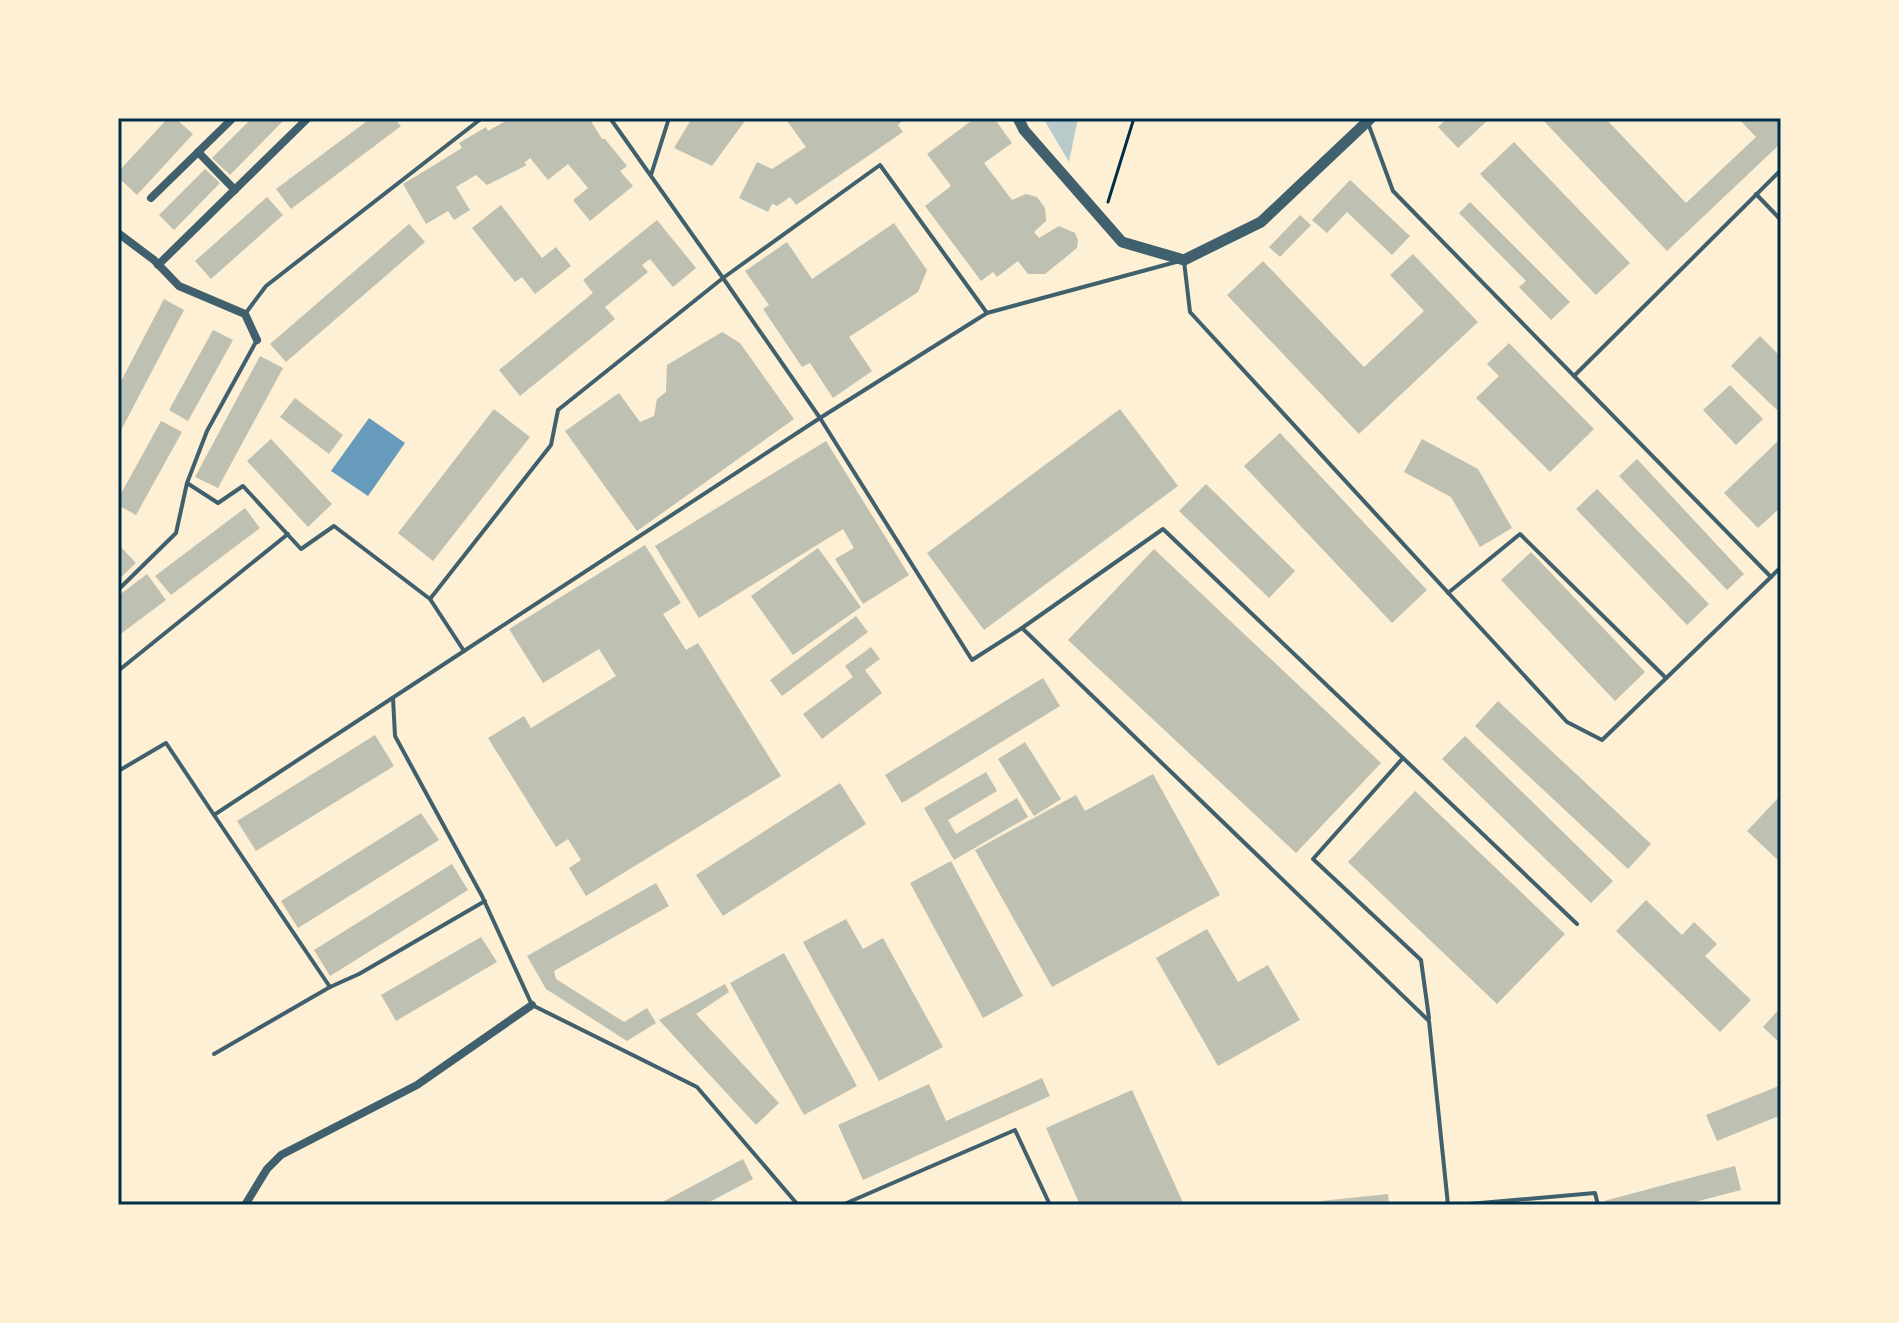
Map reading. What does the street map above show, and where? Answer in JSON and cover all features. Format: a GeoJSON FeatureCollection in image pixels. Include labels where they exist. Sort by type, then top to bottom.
{"type":"FeatureCollection","features":[{"type":"Feature","properties":{"kind":"street"},"geometry":{"type":"LineString","coordinates":[[151,198],[233,118]]}},
{"type":"Feature","properties":{"kind":"street"},"geometry":{"type":"LineString","coordinates":[[158,265],[308,118]]}},
{"type":"Feature","properties":{"kind":"street"},"geometry":{"type":"LineString","coordinates":[[1018,118],[1024,130],[1122,242],[1184,260],[1261,222],[1368,119]]}},
{"type":"Feature","properties":{"kind":"street"},"geometry":{"type":"LineString","coordinates":[[198,152],[235,190]]}},
{"type":"Feature","properties":{"kind":"street"},"geometry":{"type":"LineString","coordinates":[[118,233],[179,286],[245,314],[257,340]]}},
{"type":"Feature","properties":{"kind":"street"},"geometry":{"type":"LineString","coordinates":[[245,1205],[267,1169],[281,1155],[417,1085],[532,1005]]}},
{"type":"Feature","properties":{"kind":"lane"},"geometry":{"type":"LineString","coordinates":[[245,314],[266,286],[482,118]]}},
{"type":"Feature","properties":{"kind":"lane"},"geometry":{"type":"LineString","coordinates":[[610,118],[820,418],[972,660],[1163,529],[1577,924]]}},
{"type":"Feature","properties":{"kind":"lane"},"geometry":{"type":"LineString","coordinates":[[651,175],[669,118]]}},
{"type":"Feature","properties":{"kind":"lane"},"geometry":{"type":"LineString","coordinates":[[1368,119],[1393,191],[1771,577]]}},
{"type":"Feature","properties":{"kind":"lane"},"geometry":{"type":"LineString","coordinates":[[430,599],[551,445],[558,410],[723,278],[880,165],[987,313]]}},
{"type":"Feature","properties":{"kind":"lane"},"geometry":{"type":"LineString","coordinates":[[1574,376],[1781,170]]}},
{"type":"Feature","properties":{"kind":"lane"},"geometry":{"type":"LineString","coordinates":[[1756,194],[1781,220]]}},
{"type":"Feature","properties":{"kind":"lane"},"geometry":{"type":"LineString","coordinates":[[214,815],[820,418],[987,313],[1184,260],[1190,312],[1567,722],[1602,740],[1781,567]]}},
{"type":"Feature","properties":{"kind":"lane"},"geometry":{"type":"LineString","coordinates":[[118,590],[176,533],[187,483],[207,431],[257,340]]}},
{"type":"Feature","properties":{"kind":"lane"},"geometry":{"type":"LineString","coordinates":[[187,483],[218,503],[243,486],[301,549],[334,526],[430,599],[464,651]]}},
{"type":"Feature","properties":{"kind":"lane"},"geometry":{"type":"LineString","coordinates":[[118,671],[288,534]]}},
{"type":"Feature","properties":{"kind":"lane"},"geometry":{"type":"LineString","coordinates":[[1448,593],[1520,534],[1666,678]]}},
{"type":"Feature","properties":{"kind":"lane"},"geometry":{"type":"LineString","coordinates":[[1022,628],[1429,1021]]}},
{"type":"Feature","properties":{"kind":"lane"},"geometry":{"type":"LineString","coordinates":[[393,698],[395,736],[485,901],[532,1005],[697,1087],[798,1205]]}},
{"type":"Feature","properties":{"kind":"lane"},"geometry":{"type":"LineString","coordinates":[[118,768],[120,770],[166,743],[330,987]]}},
{"type":"Feature","properties":{"kind":"lane"},"geometry":{"type":"LineString","coordinates":[[1403,758],[1313,859],[1421,960],[1448,1205]]}},
{"type":"Feature","properties":{"kind":"lane"},"geometry":{"type":"LineString","coordinates":[[214,1054],[485,901]]}},
{"type":"Feature","properties":{"kind":"lane"},"geometry":{"type":"LineString","coordinates":[[842,1205],[1015,1130],[1050,1205]]}},
{"type":"Feature","properties":{"kind":"lane"},"geometry":{"type":"LineString","coordinates":[[1457,1205],[1595,1193],[1598,1205]]}},
{"type":"Feature","properties":{"kind":"path"},"geometry":{"type":"LineString","coordinates":[[1102,219],[1134,118]]}},
{"type":"Feature","properties":{"kind":"shaded area"},"geometry":{"type":"Polygon","coordinates":[[[1043,118],[1078,118],[1069,162],[1043,118]]]}},
{"type":"Feature","properties":{"kind":"water"},"geometry":{"type":"Polygon","coordinates":[[[369,418],[405,443],[368,496],[331,471],[369,418]]]}},
{"type":"Feature","properties":{"kind":"building"},"geometry":{"type":"Polygon","coordinates":[[[168,118],[175,118],[193,134],[137,195],[118,177],[118,172],[168,118]]]}},
{"type":"Feature","properties":{"kind":"building"},"geometry":{"type":"Polygon","coordinates":[[[252,118],[286,118],[230,175],[212,158],[252,118]]]}},
{"type":"Feature","properties":{"kind":"building"},"geometry":{"type":"Polygon","coordinates":[[[371,118],[394,118],[401,126],[291,209],[276,189],[371,118]]]}},
{"type":"Feature","properties":{"kind":"building"},"geometry":{"type":"Polygon","coordinates":[[[501,118],[589,118],[602,139],[627,166],[620,171],[633,186],[590,221],[573,200],[588,188],[568,164],[548,180],[530,158],[524,163],[527,165],[487,185],[476,175],[456,187],[470,210],[454,220],[448,211],[426,224],[403,184],[462,148],[459,143],[486,127],[488,131],[504,122],[501,118]]]}},
{"type":"Feature","properties":{"kind":"building"},"geometry":{"type":"Polygon","coordinates":[[[692,118],[747,118],[712,166],[674,148],[692,118]]]}},
{"type":"Feature","properties":{"kind":"building"},"geometry":{"type":"Polygon","coordinates":[[[785,118],[906,118],[898,125],[903,132],[796,205],[790,197],[777,206],[772,204],[768,212],[739,198],[757,162],[772,169],[806,147],[785,118]]]}},
{"type":"Feature","properties":{"kind":"building"},"geometry":{"type":"Polygon","coordinates":[[[975,118],[994,118],[1012,143],[984,163],[1012,200],[1026,194],[1037,197],[1045,208],[1046,221],[1034,232],[1039,238],[1059,226],[1075,233],[1077,248],[1045,274],[1028,274],[1018,261],[997,277],[993,272],[981,281],[925,206],[951,186],[927,154],[975,118]]]}},
{"type":"Feature","properties":{"kind":"building"},"geometry":{"type":"Polygon","coordinates":[[[1448,118],[1490,118],[1458,148],[1438,127],[1448,118]]]}},
{"type":"Feature","properties":{"kind":"building"},"geometry":{"type":"Polygon","coordinates":[[[1541,118],[1605,118],[1686,203],[1756,137],[1738,118],[1781,118],[1781,143],[1667,251],[1541,118]]]}},
{"type":"Feature","properties":{"kind":"building"},"geometry":{"type":"Polygon","coordinates":[[[1514,142],[1630,263],[1596,295],[1480,174],[1514,142]]]}},
{"type":"Feature","properties":{"kind":"building"},"geometry":{"type":"Polygon","coordinates":[[[205,169],[220,183],[174,230],[159,215],[205,169]]]}},
{"type":"Feature","properties":{"kind":"building"},"geometry":{"type":"Polygon","coordinates":[[[1350,180],[1410,236],[1392,255],[1347,212],[1327,233],[1312,220],[1350,180]]]}},
{"type":"Feature","properties":{"kind":"building"},"geometry":{"type":"Polygon","coordinates":[[[267,197],[283,215],[211,279],[195,261],[267,197]]]}},
{"type":"Feature","properties":{"kind":"building"},"geometry":{"type":"Polygon","coordinates":[[[1470,202],[1570,302],[1551,320],[1519,287],[1526,281],[1459,213],[1470,202]]]}},
{"type":"Feature","properties":{"kind":"building"},"geometry":{"type":"Polygon","coordinates":[[[501,205],[542,258],[556,247],[571,266],[535,294],[522,277],[515,282],[472,228],[501,205]]]}},
{"type":"Feature","properties":{"kind":"building"},"geometry":{"type":"Polygon","coordinates":[[[1300,215],[1311,225],[1280,257],[1269,247],[1300,215]]]}},
{"type":"Feature","properties":{"kind":"building"},"geometry":{"type":"Polygon","coordinates":[[[657,220],[696,268],[673,287],[650,259],[642,265],[648,272],[605,307],[615,319],[520,396],[499,370],[593,293],[583,280],[657,220]]]}},
{"type":"Feature","properties":{"kind":"building"},"geometry":{"type":"Polygon","coordinates":[[[894,223],[927,270],[918,292],[849,337],[872,371],[833,398],[810,363],[802,367],[763,309],[769,305],[745,271],[787,242],[812,279],[894,223]]]}},
{"type":"Feature","properties":{"kind":"building"},"geometry":{"type":"Polygon","coordinates":[[[409,224],[425,242],[286,362],[270,344],[409,224]]]}},
{"type":"Feature","properties":{"kind":"building"},"geometry":{"type":"Polygon","coordinates":[[[1413,254],[1478,322],[1359,434],[1227,295],[1263,261],[1364,367],[1424,311],[1390,275],[1413,254]]]}},
{"type":"Feature","properties":{"kind":"building"},"geometry":{"type":"Polygon","coordinates":[[[164,299],[184,310],[118,436],[118,387],[164,299]]]}},
{"type":"Feature","properties":{"kind":"building"},"geometry":{"type":"Polygon","coordinates":[[[213,330],[233,340],[188,421],[169,410],[213,330]]]}},
{"type":"Feature","properties":{"kind":"building"},"geometry":{"type":"Polygon","coordinates":[[[722,332],[740,343],[794,419],[637,531],[565,431],[619,393],[640,422],[654,416],[657,399],[666,392],[667,365],[722,332]]]}},
{"type":"Feature","properties":{"kind":"building"},"geometry":{"type":"Polygon","coordinates":[[[1760,336],[1781,357],[1781,405],[1777,410],[1731,366],[1760,336]]]}},
{"type":"Feature","properties":{"kind":"building"},"geometry":{"type":"Polygon","coordinates":[[[1509,343],[1594,429],[1550,472],[1476,398],[1499,376],[1487,364],[1509,343]]]}},
{"type":"Feature","properties":{"kind":"building"},"geometry":{"type":"Polygon","coordinates":[[[260,356],[283,368],[218,488],[195,477],[260,356]]]}},
{"type":"Feature","properties":{"kind":"building"},"geometry":{"type":"Polygon","coordinates":[[[1730,385],[1763,419],[1736,445],[1703,410],[1730,385]]]}},
{"type":"Feature","properties":{"kind":"building"},"geometry":{"type":"Polygon","coordinates":[[[295,398],[343,435],[329,454],[280,417],[295,398]]]}},
{"type":"Feature","properties":{"kind":"building"},"geometry":{"type":"Polygon","coordinates":[[[494,409],[530,437],[433,561],[398,533],[494,409]]]}},
{"type":"Feature","properties":{"kind":"building"},"geometry":{"type":"Polygon","coordinates":[[[1120,409],[1178,486],[984,630],[927,553],[1120,409]]]}},
{"type":"Feature","properties":{"kind":"building"},"geometry":{"type":"Polygon","coordinates":[[[161,421],[182,432],[136,515],[118,505],[118,499],[161,421]]]}},
{"type":"Feature","properties":{"kind":"building"},"geometry":{"type":"Polygon","coordinates":[[[1280,433],[1427,590],[1392,623],[1244,466],[1280,433]]]}},
{"type":"Feature","properties":{"kind":"building"},"geometry":{"type":"Polygon","coordinates":[[[1781,438],[1781,507],[1758,528],[1724,493],[1781,438]]]}},
{"type":"Feature","properties":{"kind":"building"},"geometry":{"type":"Polygon","coordinates":[[[271,439],[332,504],[308,527],[247,461],[271,439]]]}},
{"type":"Feature","properties":{"kind":"building"},"geometry":{"type":"Polygon","coordinates":[[[1422,439],[1478,469],[1512,528],[1480,547],[1451,497],[1404,472],[1422,439]]]}},
{"type":"Feature","properties":{"kind":"building"},"geometry":{"type":"Polygon","coordinates":[[[826,441],[909,575],[863,604],[835,559],[854,548],[843,529],[699,618],[655,546],[826,441]]]}},
{"type":"Feature","properties":{"kind":"building"},"geometry":{"type":"Polygon","coordinates":[[[1637,459],[1744,574],[1727,590],[1619,476],[1637,459]]]}},
{"type":"Feature","properties":{"kind":"building"},"geometry":{"type":"Polygon","coordinates":[[[1206,484],[1295,571],[1269,598],[1179,511],[1206,484]]]}},
{"type":"Feature","properties":{"kind":"building"},"geometry":{"type":"Polygon","coordinates":[[[1597,489],[1709,604],[1687,625],[1576,509],[1597,489]]]}},
{"type":"Feature","properties":{"kind":"building"},"geometry":{"type":"Polygon","coordinates":[[[245,508],[260,528],[171,595],[155,576],[245,508]]]}},
{"type":"Feature","properties":{"kind":"building"},"geometry":{"type":"Polygon","coordinates":[[[118,544],[136,563],[118,580],[118,544]]]}},
{"type":"Feature","properties":{"kind":"building"},"geometry":{"type":"Polygon","coordinates":[[[645,545],[681,603],[663,614],[686,650],[698,643],[781,776],[586,896],[569,868],[581,860],[568,839],[556,847],[488,738],[524,716],[531,728],[616,676],[599,649],[543,683],[509,629],[645,545]]]}},
{"type":"Feature","properties":{"kind":"building"},"geometry":{"type":"Polygon","coordinates":[[[818,548],[861,607],[793,655],[751,596],[818,548]]]}},
{"type":"Feature","properties":{"kind":"building"},"geometry":{"type":"Polygon","coordinates":[[[1154,549],[1381,763],[1296,853],[1068,640],[1154,549]]]}},
{"type":"Feature","properties":{"kind":"building"},"geometry":{"type":"Polygon","coordinates":[[[1531,552],[1645,672],[1615,701],[1501,580],[1531,552]]]}},
{"type":"Feature","properties":{"kind":"building"},"geometry":{"type":"Polygon","coordinates":[[[147,574],[166,600],[118,636],[118,596],[147,574]]]}},
{"type":"Feature","properties":{"kind":"building"},"geometry":{"type":"Polygon","coordinates":[[[856,616],[868,632],[782,696],[770,680],[856,616]]]}},
{"type":"Feature","properties":{"kind":"building"},"geometry":{"type":"Polygon","coordinates":[[[871,647],[880,659],[865,670],[882,693],[822,739],[803,714],[853,677],[845,666],[871,647]]]}},
{"type":"Feature","properties":{"kind":"building"},"geometry":{"type":"Polygon","coordinates":[[[1043,678],[1060,706],[902,803],[885,775],[1043,678]]]}},
{"type":"Feature","properties":{"kind":"building"},"geometry":{"type":"Polygon","coordinates":[[[1498,701],[1651,844],[1628,869],[1475,726],[1498,701]]]}},
{"type":"Feature","properties":{"kind":"building"},"geometry":{"type":"Polygon","coordinates":[[[375,735],[394,766],[256,851],[237,821],[375,735]]]}},
{"type":"Feature","properties":{"kind":"building"},"geometry":{"type":"Polygon","coordinates":[[[1465,736],[1613,881],[1591,903],[1442,759],[1465,736]]]}},
{"type":"Feature","properties":{"kind":"building"},"geometry":{"type":"Polygon","coordinates":[[[1025,742],[1061,799],[1034,816],[998,759],[1025,742]]]}},
{"type":"Feature","properties":{"kind":"building"},"geometry":{"type":"Polygon","coordinates":[[[986,772],[997,791],[948,820],[956,834],[1017,798],[1028,817],[954,860],[924,808],[986,772]]]}},
{"type":"Feature","properties":{"kind":"building"},"geometry":{"type":"Polygon","coordinates":[[[1153,774],[1220,895],[1052,987],[975,850],[1076,795],[1085,811],[1153,774]]]}},
{"type":"Feature","properties":{"kind":"building"},"geometry":{"type":"Polygon","coordinates":[[[840,783],[866,824],[723,916],[696,875],[840,783]]]}},
{"type":"Feature","properties":{"kind":"building"},"geometry":{"type":"Polygon","coordinates":[[[1415,791],[1565,934],[1497,1004],[1348,862],[1415,791]]]}},
{"type":"Feature","properties":{"kind":"building"},"geometry":{"type":"Polygon","coordinates":[[[1781,795],[1781,863],[1747,831],[1781,795]]]}},
{"type":"Feature","properties":{"kind":"building"},"geometry":{"type":"Polygon","coordinates":[[[421,813],[439,840],[298,928],[281,901],[421,813]]]}},
{"type":"Feature","properties":{"kind":"building"},"geometry":{"type":"Polygon","coordinates":[[[951,861],[1023,996],[983,1018],[910,883],[951,861]]]}},
{"type":"Feature","properties":{"kind":"building"},"geometry":{"type":"Polygon","coordinates":[[[452,864],[468,890],[330,976],[314,950],[452,864]]]}},
{"type":"Feature","properties":{"kind":"building"},"geometry":{"type":"Polygon","coordinates":[[[656,883],[669,906],[554,971],[556,979],[624,1022],[647,1008],[656,1023],[627,1041],[546,989],[527,956],[656,883]]]}},
{"type":"Feature","properties":{"kind":"building"},"geometry":{"type":"Polygon","coordinates":[[[1646,900],[1682,935],[1694,922],[1717,944],[1705,956],[1751,1000],[1720,1032],[1616,931],[1646,900]]]}},
{"type":"Feature","properties":{"kind":"building"},"geometry":{"type":"Polygon","coordinates":[[[846,919],[863,949],[883,938],[943,1047],[879,1081],[803,942],[846,919]]]}},
{"type":"Feature","properties":{"kind":"building"},"geometry":{"type":"Polygon","coordinates":[[[1207,929],[1238,982],[1268,965],[1300,1020],[1218,1066],[1156,958],[1207,929]]]}},
{"type":"Feature","properties":{"kind":"building"},"geometry":{"type":"Polygon","coordinates":[[[481,937],[497,962],[396,1021],[381,995],[481,937]]]}},
{"type":"Feature","properties":{"kind":"building"},"geometry":{"type":"Polygon","coordinates":[[[784,953],[857,1086],[804,1115],[730,983],[784,953]]]}},
{"type":"Feature","properties":{"kind":"building"},"geometry":{"type":"Polygon","coordinates":[[[725,984],[729,992],[696,1014],[779,1103],[756,1125],[659,1020],[725,984]]]}},
{"type":"Feature","properties":{"kind":"building"},"geometry":{"type":"Polygon","coordinates":[[[1781,1007],[1781,1044],[1763,1027],[1781,1007]]]}},
{"type":"Feature","properties":{"kind":"building"},"geometry":{"type":"Polygon","coordinates":[[[1042,1078],[1050,1096],[863,1180],[838,1125],[929,1084],[946,1121],[1042,1078]]]}},
{"type":"Feature","properties":{"kind":"building"},"geometry":{"type":"Polygon","coordinates":[[[1781,1085],[1781,1115],[1717,1141],[1706,1115],[1781,1085]]]}},
{"type":"Feature","properties":{"kind":"building"},"geometry":{"type":"Polygon","coordinates":[[[1132,1090],[1184,1205],[1080,1205],[1046,1128],[1132,1090]]]}},
{"type":"Feature","properties":{"kind":"building"},"geometry":{"type":"Polygon","coordinates":[[[743,1159],[753,1179],[704,1205],[657,1205],[743,1159]]]}},
{"type":"Feature","properties":{"kind":"building"},"geometry":{"type":"Polygon","coordinates":[[[1735,1166],[1741,1190],[1683,1205],[1605,1205],[1604,1201],[1735,1166]]]}},
{"type":"Feature","properties":{"kind":"building"},"geometry":{"type":"Polygon","coordinates":[[[1388,1194],[1389,1205],[1322,1205],[1321,1201],[1388,1194]]]}}]}
